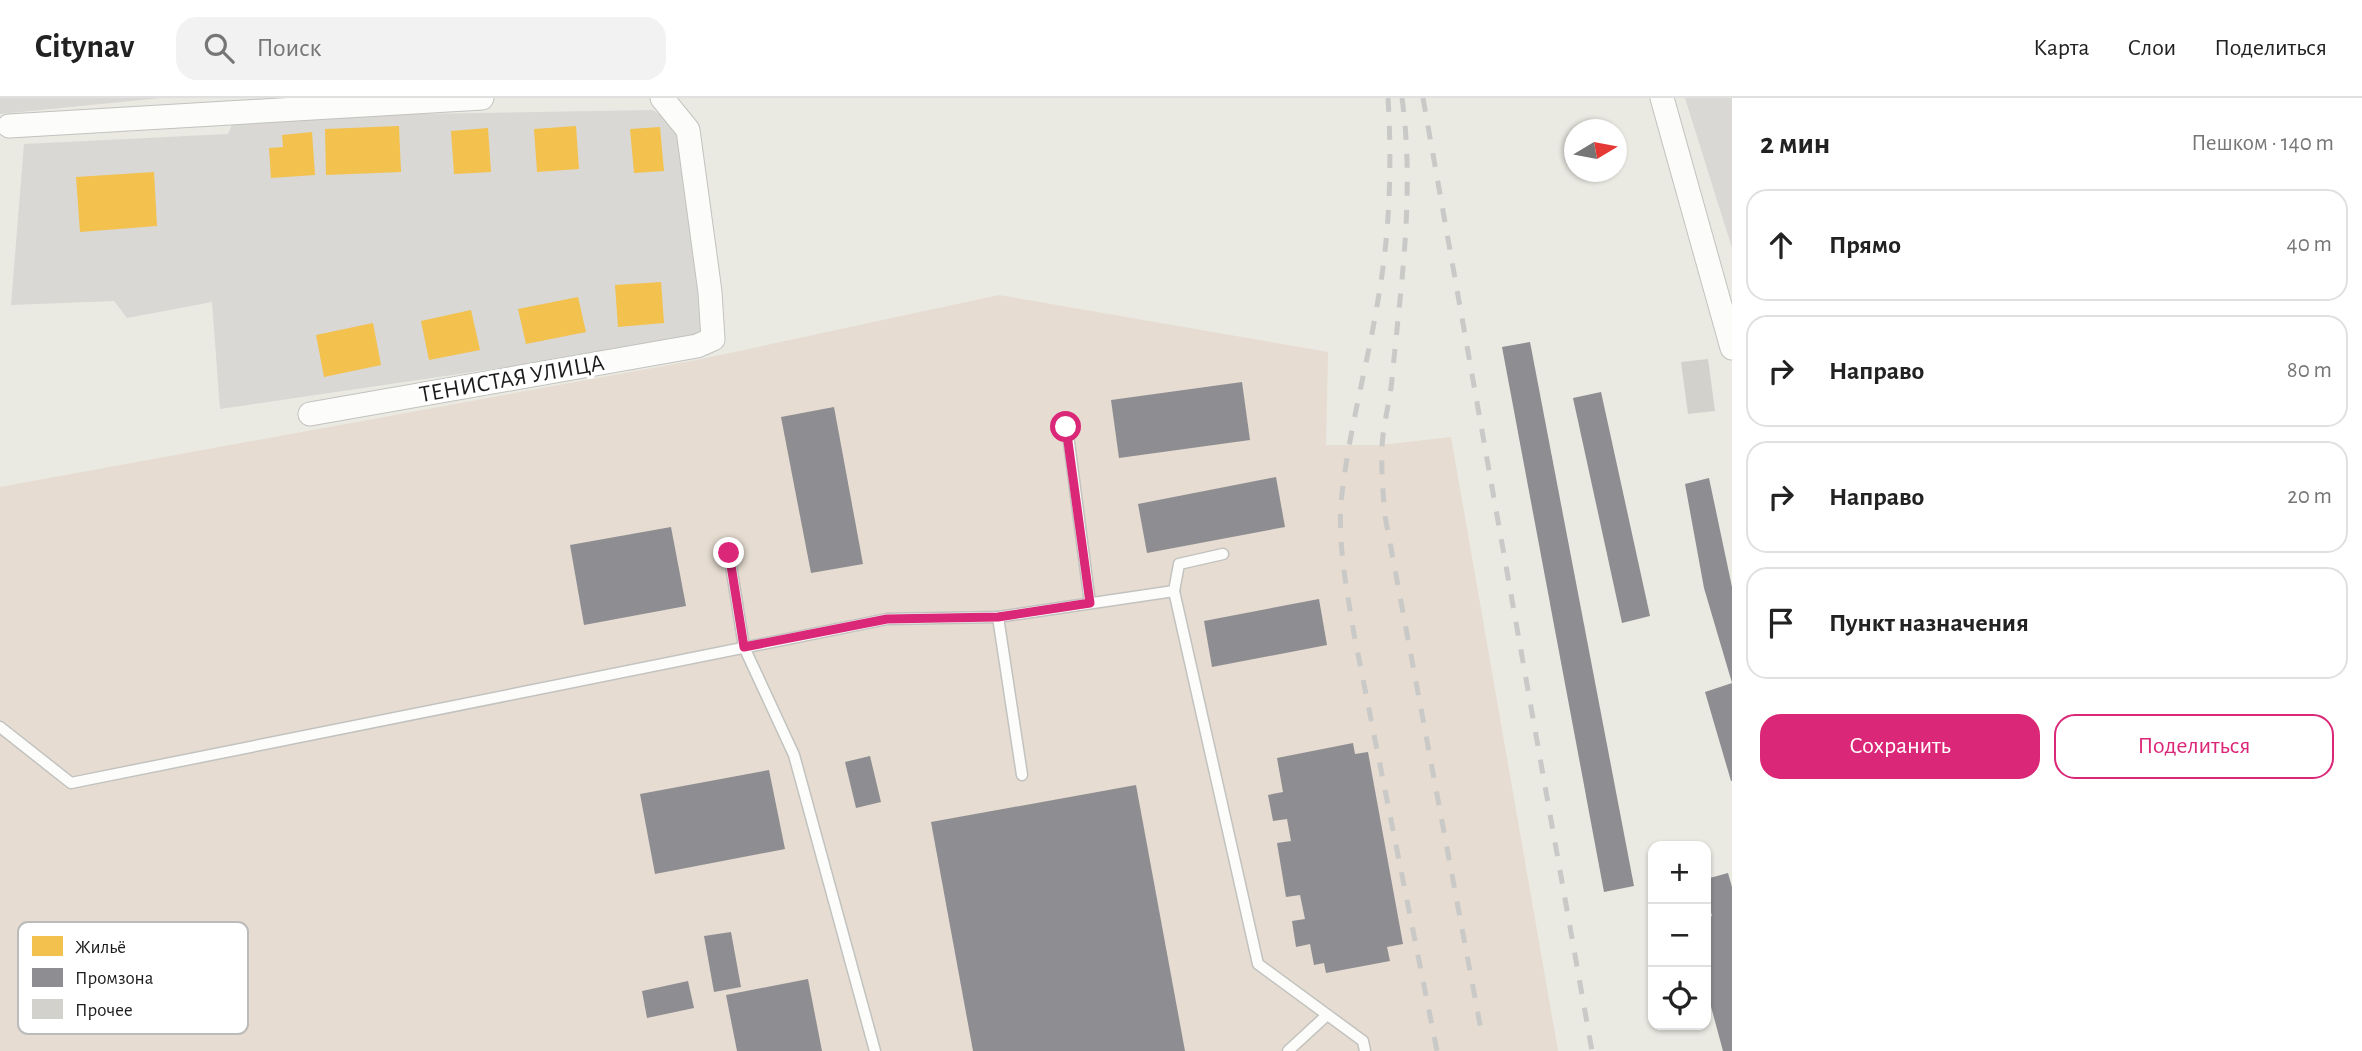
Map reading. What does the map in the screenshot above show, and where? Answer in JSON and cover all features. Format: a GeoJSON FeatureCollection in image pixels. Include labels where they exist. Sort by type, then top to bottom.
{"type":"FeatureCollection","features":[{"type":"Feature","properties":{"kind":"street"},"geometry":{"type":"LineString","coordinates":[[5,126],[482,98]]}},
{"type":"Feature","properties":{"kind":"street","name":"ТЕНИСТАЯ УЛИЦА"},"geometry":{"type":"LineString","coordinates":[[310,414],[697,346],[713,339],[710,292],[688,130],[662,98]]}},
{"type":"Feature","properties":{"kind":"street"},"geometry":{"type":"LineString","coordinates":[[1662,98],[1732,348]]}},
{"type":"Feature","properties":{"kind":"lane"},"geometry":{"type":"LineString","coordinates":[[1066,427],[1090,603]]}},
{"type":"Feature","properties":{"kind":"lane"},"geometry":{"type":"LineString","coordinates":[[729,553],[744,647],[794,755],[875,1051]]}},
{"type":"Feature","properties":{"kind":"lane"},"geometry":{"type":"LineString","coordinates":[[1223,554],[1179,564],[1174,591],[1258,964],[1363,1041],[1365,1051]]}},
{"type":"Feature","properties":{"kind":"lane"},"geometry":{"type":"LineString","coordinates":[[0,727],[71,783],[887,619],[998,617],[1174,591]]}},
{"type":"Feature","properties":{"kind":"lane"},"geometry":{"type":"LineString","coordinates":[[998,617],[1023,775]]}},
{"type":"Feature","properties":{"kind":"lane"},"geometry":{"type":"LineString","coordinates":[[1288,1051],[1327,1014]]}},
{"type":"Feature","properties":{"kind":"shaded area"},"geometry":{"type":"Polygon","coordinates":[[[0,98],[161,98],[0,114],[0,98]]]}},
{"type":"Feature","properties":{"kind":"shaded area"},"geometry":{"type":"Polygon","coordinates":[[[1685,98],[1732,98],[1732,248],[1685,98]]]}},
{"type":"Feature","properties":{"kind":"shaded area"},"geometry":{"type":"Polygon","coordinates":[[[653,110],[675,126],[702,291],[701,332],[685,341],[220,409],[212,302],[127,318],[114,301],[11,305],[24,144],[228,134],[235,117],[653,110]]]}},
{"type":"Feature","properties":{"kind":"shaded area"},"geometry":{"type":"Polygon","coordinates":[[[999,295],[1328,352],[1326,445],[1382,445],[1451,437],[1558,1051],[0,1051],[0,487],[702,359],[999,295]]]}},
{"type":"Feature","properties":{"kind":"building: Жильё"},"geometry":{"type":"Polygon","coordinates":[[[399,126],[401,172],[326,175],[325,129],[399,126]]]}},
{"type":"Feature","properties":{"kind":"building: Жильё"},"geometry":{"type":"Polygon","coordinates":[[[576,126],[579,169],[537,172],[534,129],[576,126]]]}},
{"type":"Feature","properties":{"kind":"building: Жильё"},"geometry":{"type":"Polygon","coordinates":[[[660,127],[664,171],[634,173],[630,129],[660,127]]]}},
{"type":"Feature","properties":{"kind":"building: Жильё"},"geometry":{"type":"Polygon","coordinates":[[[488,128],[491,172],[454,174],[451,131],[488,128]]]}},
{"type":"Feature","properties":{"kind":"building: Жильё"},"geometry":{"type":"Polygon","coordinates":[[[312,132],[315,175],[271,178],[269,148],[283,147],[282,135],[312,132]]]}},
{"type":"Feature","properties":{"kind":"building: Жильё"},"geometry":{"type":"Polygon","coordinates":[[[154,172],[157,226],[80,232],[76,177],[154,172]]]}},
{"type":"Feature","properties":{"kind":"building: Жильё"},"geometry":{"type":"Polygon","coordinates":[[[661,282],[664,323],[618,327],[615,285],[661,282]]]}},
{"type":"Feature","properties":{"kind":"building: Жильё"},"geometry":{"type":"Polygon","coordinates":[[[578,297],[586,332],[526,344],[518,309],[578,297]]]}},
{"type":"Feature","properties":{"kind":"building: Жильё"},"geometry":{"type":"Polygon","coordinates":[[[471,310],[480,350],[429,360],[421,321],[471,310]]]}},
{"type":"Feature","properties":{"kind":"building: Жильё"},"geometry":{"type":"Polygon","coordinates":[[[373,323],[381,365],[324,377],[316,335],[373,323]]]}},
{"type":"Feature","properties":{"kind":"building: Промзона"},"geometry":{"type":"Polygon","coordinates":[[[1530,342],[1634,886],[1604,892],[1502,347],[1530,342]]]}},
{"type":"Feature","properties":{"kind":"building: Промзона"},"geometry":{"type":"Polygon","coordinates":[[[1242,382],[1250,440],[1119,458],[1111,400],[1242,382]]]}},
{"type":"Feature","properties":{"kind":"building: Промзона"},"geometry":{"type":"Polygon","coordinates":[[[1601,392],[1650,616],[1622,623],[1573,398],[1601,392]]]}},
{"type":"Feature","properties":{"kind":"building: Промзона"},"geometry":{"type":"Polygon","coordinates":[[[834,407],[863,564],[811,573],[781,417],[834,407]]]}},
{"type":"Feature","properties":{"kind":"building: Промзона"},"geometry":{"type":"Polygon","coordinates":[[[1276,477],[1285,527],[1147,553],[1138,504],[1276,477]]]}},
{"type":"Feature","properties":{"kind":"building: Промзона"},"geometry":{"type":"Polygon","coordinates":[[[1709,478],[1732,587],[1732,683],[1704,588],[1685,484],[1709,478]]]}},
{"type":"Feature","properties":{"kind":"building: Промзона"},"geometry":{"type":"Polygon","coordinates":[[[671,527],[686,606],[584,625],[570,545],[671,527]]]}},
{"type":"Feature","properties":{"kind":"building: Промзона"},"geometry":{"type":"Polygon","coordinates":[[[1319,599],[1327,645],[1212,667],[1204,621],[1319,599]]]}},
{"type":"Feature","properties":{"kind":"building: Промзона"},"geometry":{"type":"Polygon","coordinates":[[[1732,683],[1732,781],[1731,781],[1705,692],[1732,683]]]}},
{"type":"Feature","properties":{"kind":"building: Промзона"},"geometry":{"type":"Polygon","coordinates":[[[1353,743],[1355,754],[1368,752],[1403,944],[1387,947],[1390,961],[1326,973],[1324,963],[1314,965],[1310,944],[1296,947],[1292,921],[1305,919],[1300,895],[1286,897],[1277,843],[1291,841],[1287,819],[1273,821],[1268,795],[1283,792],[1277,758],[1353,743]]]}},
{"type":"Feature","properties":{"kind":"building: Промзона"},"geometry":{"type":"Polygon","coordinates":[[[870,756],[881,802],[856,808],[845,762],[870,756]]]}},
{"type":"Feature","properties":{"kind":"building: Промзона"},"geometry":{"type":"Polygon","coordinates":[[[769,770],[785,849],[655,874],[640,794],[769,770]]]}},
{"type":"Feature","properties":{"kind":"building: Промзона"},"geometry":{"type":"Polygon","coordinates":[[[1136,785],[1185,1051],[973,1051],[931,822],[1136,785]]]}},
{"type":"Feature","properties":{"kind":"building: Промзона"},"geometry":{"type":"Polygon","coordinates":[[[1728,873],[1732,887],[1732,1051],[1723,1051],[1711,1007],[1711,878],[1728,873]]]}},
{"type":"Feature","properties":{"kind":"building: Промзона"},"geometry":{"type":"Polygon","coordinates":[[[731,932],[741,987],[714,992],[704,936],[731,932]]]}},
{"type":"Feature","properties":{"kind":"building: Промзона"},"geometry":{"type":"Polygon","coordinates":[[[808,979],[822,1051],[737,1051],[726,995],[808,979]]]}},
{"type":"Feature","properties":{"kind":"building: Промзона"},"geometry":{"type":"Polygon","coordinates":[[[688,981],[694,1008],[647,1018],[642,991],[688,981]]]}},
{"type":"Feature","properties":{"kind":"building: Прочее"},"geometry":{"type":"Polygon","coordinates":[[[1708,359],[1715,411],[1688,414],[1681,362],[1708,359]]]}},
{"type":"Feature","properties":{"kind":"railway"},"geometry":{"type":"LineString","coordinates":[[1388,98],[1390,171],[1386,245],[1344,477],[1341,536],[1354,634],[1437,1051]]}},
{"type":"Feature","properties":{"kind":"railway"},"geometry":{"type":"LineString","coordinates":[[1402,98],[1406,134],[1407,204],[1403,273],[1383,438],[1384,507],[1481,1030]]}},
{"type":"Feature","properties":{"kind":"railway"},"geometry":{"type":"LineString","coordinates":[[1423,98],[1592,1051]]}},
{"type":"Feature","properties":{"kind":"route"},"geometry":{"type":"LineString","coordinates":[[729,553],[744,647],[887,619],[998,617],[1090,603],[1066,427]]}}]}
